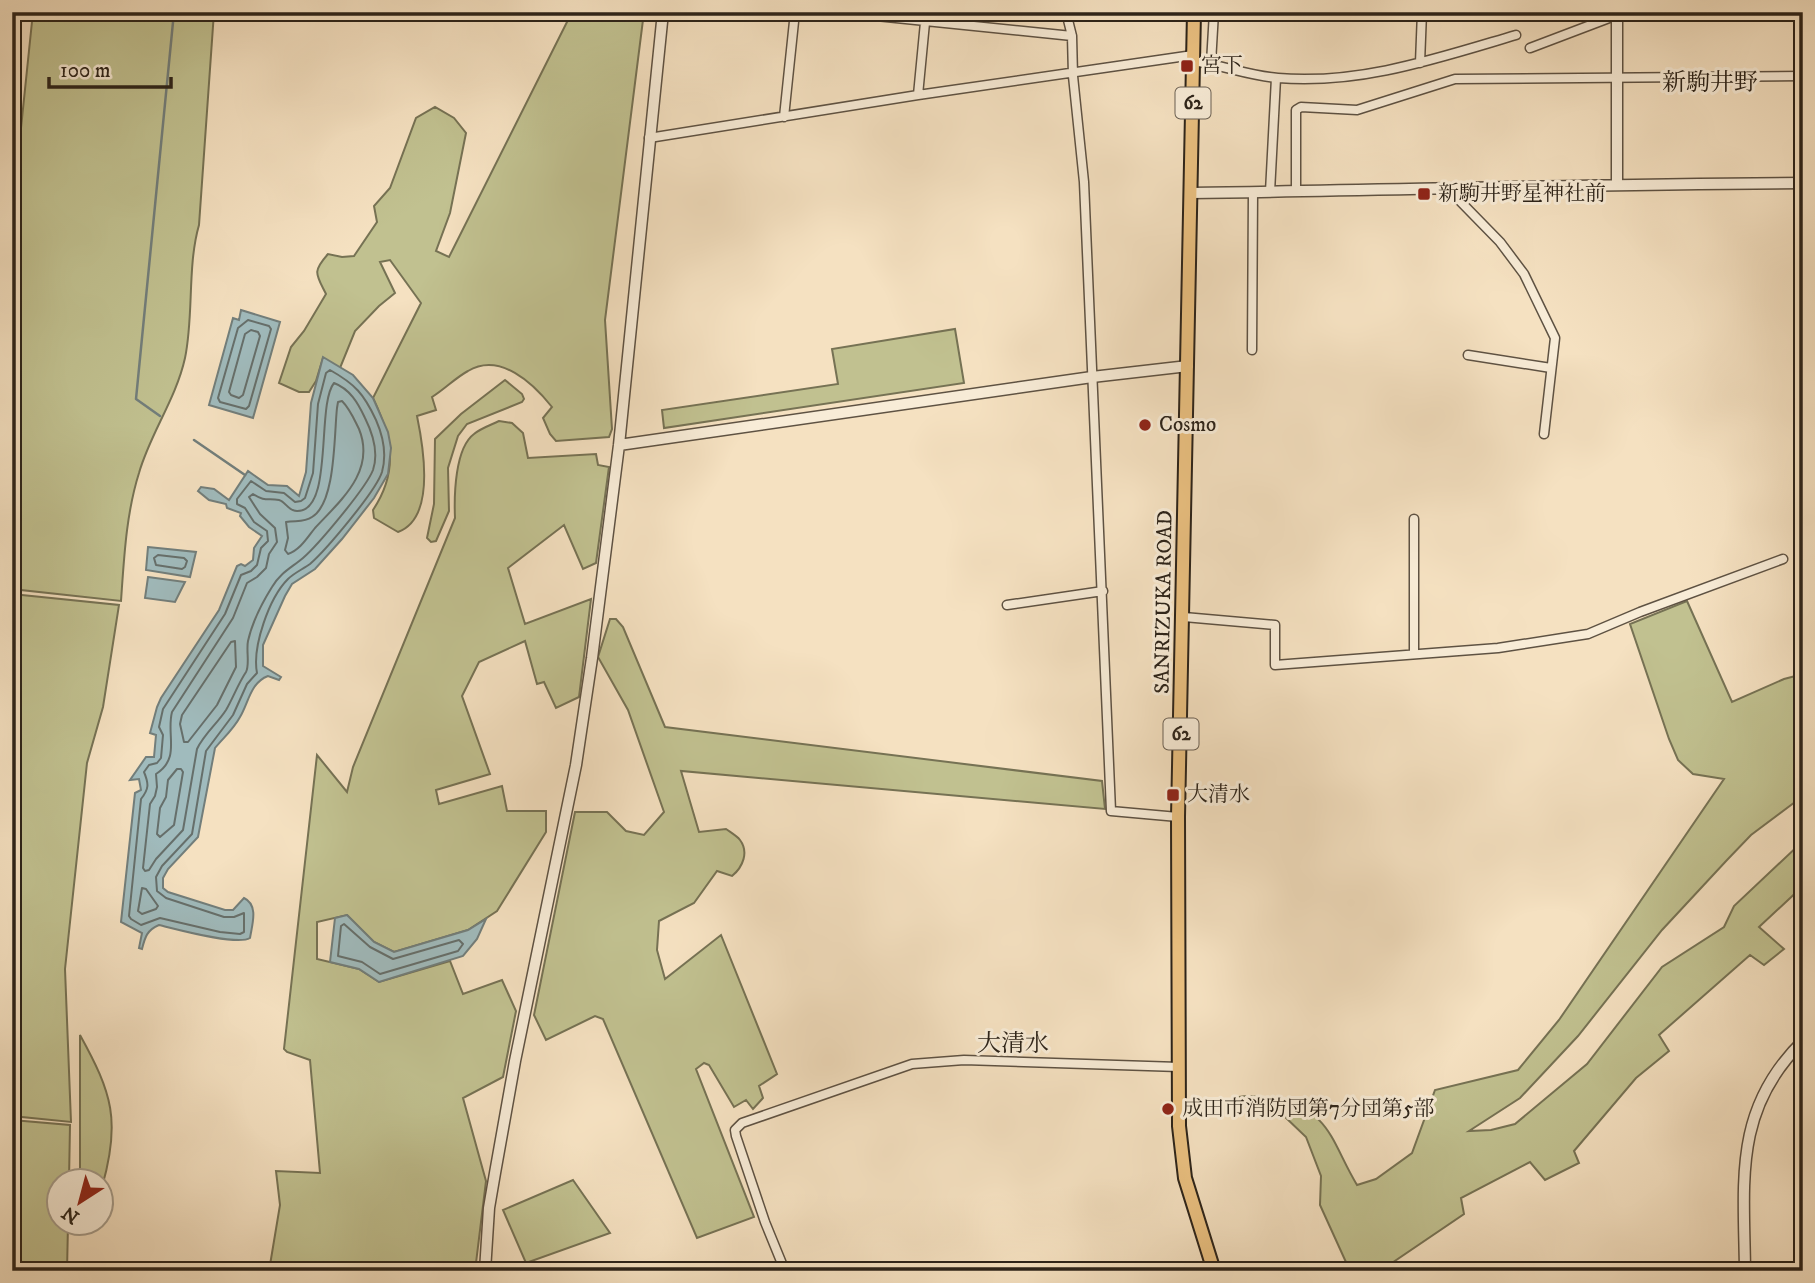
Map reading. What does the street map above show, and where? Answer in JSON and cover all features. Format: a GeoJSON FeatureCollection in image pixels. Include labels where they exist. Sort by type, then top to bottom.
{"type":"FeatureCollection","features":[{"type":"Feature","properties":{"kind":"main road","name":"SANRIZUKA ROAD"},"geometry":{"type":"LineString","coordinates":[[1194,12],[1178,817],[1179,1126],[1185,1178],[1214,1271]]}},
{"type":"Feature","properties":{"kind":"street"},"geometry":{"type":"LineString","coordinates":[[485,1271],[489,1208],[577,755],[592,658],[619,445],[663,12]]}},
{"type":"Feature","properties":{"kind":"street"},"geometry":{"type":"LineString","coordinates":[[785,117],[794,12]]}},
{"type":"Feature","properties":{"kind":"street"},"geometry":{"type":"LineString","coordinates":[[837,12],[926,17],[1072,36]]}},
{"type":"Feature","properties":{"kind":"street"},"geometry":{"type":"LineString","coordinates":[[1066,12],[1072,36],[1073,76],[1084,183],[1111,811],[1178,817]]}},
{"type":"Feature","properties":{"kind":"street"},"geometry":{"type":"LineString","coordinates":[[1211,63],[1214,12]]}},
{"type":"Feature","properties":{"kind":"street"},"geometry":{"type":"LineString","coordinates":[[1420,63],[1422,12]]}},
{"type":"Feature","properties":{"kind":"street"},"geometry":{"type":"LineString","coordinates":[[1530,48],[1619,13],[1616,78],[1618,184]]}},
{"type":"Feature","properties":{"kind":"street"},"geometry":{"type":"LineString","coordinates":[[918,95],[926,17]]}},
{"type":"Feature","properties":{"kind":"street"},"geometry":{"type":"LineString","coordinates":[[649,138],[918,95],[1193,58],[1276,78],[1322,79],[1350,76],[1420,63],[1516,35]]}},
{"type":"Feature","properties":{"kind":"street"},"geometry":{"type":"LineString","coordinates":[[1296,191],[1296,110],[1300,107],[1357,110],[1455,79],[1803,76]]}},
{"type":"Feature","properties":{"kind":"street"},"geometry":{"type":"LineString","coordinates":[[1270,192],[1276,78]]}},
{"type":"Feature","properties":{"kind":"street"},"geometry":{"type":"LineString","coordinates":[[1191,193],[1803,183]]}},
{"type":"Feature","properties":{"kind":"street"},"geometry":{"type":"LineString","coordinates":[[1454,189],[1456,197],[1500,242],[1524,274],[1555,338],[1544,434]]}},
{"type":"Feature","properties":{"kind":"street"},"geometry":{"type":"LineString","coordinates":[[1252,350],[1253,192]]}},
{"type":"Feature","properties":{"kind":"street"},"geometry":{"type":"LineString","coordinates":[[1468,355],[1550,368]]}},
{"type":"Feature","properties":{"kind":"street"},"geometry":{"type":"LineString","coordinates":[[619,445],[1092,377],[1188,366]]}},
{"type":"Feature","properties":{"kind":"street"},"geometry":{"type":"LineString","coordinates":[[1414,519],[1414,654]]}},
{"type":"Feature","properties":{"kind":"street"},"geometry":{"type":"LineString","coordinates":[[1184,617],[1275,625],[1275,665],[1498,648],[1588,634],[1783,559]]}},
{"type":"Feature","properties":{"kind":"street"},"geometry":{"type":"LineString","coordinates":[[1007,605],[1102,591]]}},
{"type":"Feature","properties":{"kind":"street"},"geometry":{"type":"LineString","coordinates":[[1745,1271],[1745,1161],[1751,1122],[1776,1070],[1803,1041]]}},
{"type":"Feature","properties":{"kind":"street"},"geometry":{"type":"LineString","coordinates":[[785,1271],[765,1223],[736,1136],[735,1130],[743,1123],[912,1064],[964,1060],[1179,1067]]}},
{"type":"Feature","properties":{"kind":"green space"},"geometry":{"type":"Polygon","coordinates":[[[33,12],[214,12],[188,342],[181,373],[144,459],[131,504],[121,601],[12,589],[12,215],[33,12]]]}},
{"type":"Feature","properties":{"kind":"green space"},"geometry":{"type":"Polygon","coordinates":[[[572,12],[644,12],[605,320],[612,429],[609,437],[556,441],[543,418],[552,407],[526,380],[492,365],[468,371],[432,397],[436,410],[417,416],[424,462],[422,497],[418,512],[410,524],[398,532],[374,518],[373,510],[387,482],[390,454],[385,427],[373,398],[421,303],[390,260],[380,262],[395,293],[355,331],[340,368],[323,358],[316,381],[309,392],[299,392],[279,383],[291,347],[326,294],[317,273],[320,265],[328,254],[354,256],[377,222],[374,206],[390,188],[416,118],[435,107],[454,118],[466,133],[450,213],[436,251],[449,257],[572,12]]]}},
{"type":"Feature","properties":{"kind":"green space"},"geometry":{"type":"Polygon","coordinates":[[[955,329],[964,383],[664,428],[662,410],[838,384],[832,349],[955,329]]]}},
{"type":"Feature","properties":{"kind":"green space"},"geometry":{"type":"Polygon","coordinates":[[[505,380],[522,394],[524,399],[467,424],[458,436],[448,468],[449,511],[436,541],[431,542],[427,538],[434,504],[435,439],[461,414],[505,380]]]}},
{"type":"Feature","properties":{"kind":"green space"},"geometry":{"type":"Polygon","coordinates":[[[499,421],[512,423],[523,433],[528,458],[596,454],[598,465],[609,467],[596,563],[583,569],[564,525],[508,568],[525,624],[591,599],[579,697],[556,708],[544,682],[537,684],[525,641],[479,662],[462,696],[490,774],[436,790],[439,804],[502,786],[507,811],[546,811],[546,832],[497,911],[468,930],[394,952],[374,942],[347,915],[317,922],[317,959],[359,969],[379,982],[450,961],[463,994],[502,980],[516,1011],[503,1077],[463,1098],[486,1181],[475,1271],[269,1271],[280,1205],[276,1171],[320,1173],[310,1060],[284,1049],[317,755],[347,792],[353,767],[455,518],[456,485],[463,450],[474,434],[499,421]]]}},
{"type":"Feature","properties":{"kind":"green space"},"geometry":{"type":"Polygon","coordinates":[[[12,594],[119,605],[103,707],[87,763],[65,969],[71,1122],[12,1116],[12,594]]]}},
{"type":"Feature","properties":{"kind":"green space"},"geometry":{"type":"Polygon","coordinates":[[[1687,601],[1732,702],[1784,679],[1803,674],[1803,796],[1751,835],[1727,860],[1662,930],[1578,1036],[1520,1098],[1469,1131],[1491,1130],[1515,1124],[1587,1064],[1662,967],[1724,927],[1734,906],[1803,841],[1803,886],[1759,927],[1784,949],[1764,965],[1750,955],[1659,1035],[1669,1051],[1636,1078],[1574,1151],[1579,1163],[1545,1180],[1530,1162],[1461,1198],[1464,1214],[1380,1271],[1350,1271],[1320,1205],[1321,1176],[1306,1137],[1284,1116],[1229,1100],[1245,1096],[1261,1097],[1292,1104],[1307,1111],[1327,1130],[1357,1185],[1376,1179],[1412,1153],[1435,1090],[1518,1070],[1559,1020],[1724,779],[1693,774],[1678,760],[1630,624],[1687,601]]]}},
{"type":"Feature","properties":{"kind":"green space"},"geometry":{"type":"Polygon","coordinates":[[[610,619],[616,619],[623,627],[665,727],[1102,781],[1105,809],[681,771],[699,832],[726,829],[740,840],[744,854],[742,864],[732,876],[717,871],[694,903],[659,921],[657,950],[665,979],[721,935],[777,1074],[759,1086],[763,1098],[753,1109],[746,1100],[734,1107],[709,1065],[704,1063],[696,1069],[754,1217],[697,1238],[603,1019],[595,1016],[546,1040],[534,1015],[575,812],[607,812],[626,831],[644,835],[664,812],[628,710],[598,657],[610,619]]]}},
{"type":"Feature","properties":{"kind":"green space"},"geometry":{"type":"Polygon","coordinates":[[[80,1035],[100,1074],[112,1125],[107,1168],[80,1168],[80,1035]]]}},
{"type":"Feature","properties":{"kind":"green space"},"geometry":{"type":"Polygon","coordinates":[[[12,1120],[70,1125],[69,1168],[46,1168],[46,1238],[68,1238],[67,1271],[12,1271],[12,1120]]]}},
{"type":"Feature","properties":{"kind":"green space"},"geometry":{"type":"Polygon","coordinates":[[[573,1180],[610,1233],[526,1263],[503,1210],[573,1180]]]}},
{"type":"Feature","properties":{"kind":"water"},"geometry":{"type":"Polygon","coordinates":[[[241,310],[280,322],[253,418],[209,405],[233,318],[239,320],[241,310]]]}},
{"type":"Feature","properties":{"kind":"water"},"geometry":{"type":"Polygon","coordinates":[[[323,357],[353,375],[373,398],[388,432],[391,448],[388,474],[374,498],[342,539],[315,569],[292,584],[285,596],[263,645],[263,666],[281,677],[279,680],[268,676],[257,683],[237,722],[215,748],[198,837],[163,878],[163,888],[168,892],[225,910],[233,910],[244,898],[249,901],[253,910],[250,938],[233,940],[159,925],[147,934],[142,949],[139,948],[142,933],[121,922],[135,793],[141,790],[139,779],[130,780],[146,757],[154,757],[156,735],[150,733],[161,698],[219,610],[237,566],[245,566],[253,560],[254,548],[262,536],[249,527],[240,516],[241,513],[227,508],[226,504],[209,500],[198,491],[201,487],[214,489],[229,500],[248,471],[268,485],[287,486],[299,496],[306,472],[311,403],[323,357]]]}},
{"type":"Feature","properties":{"kind":"water"},"geometry":{"type":"Polygon","coordinates":[[[148,547],[196,552],[190,577],[146,570],[148,547]]]}},
{"type":"Feature","properties":{"kind":"water"},"geometry":{"type":"Polygon","coordinates":[[[148,577],[185,582],[175,602],[145,598],[148,577]]]}},
{"type":"Feature","properties":{"kind":"water"},"geometry":{"type":"Polygon","coordinates":[[[347,915],[374,942],[394,952],[468,930],[486,919],[477,939],[463,956],[379,982],[359,969],[330,962],[335,918],[347,915]]]}},
{"type":"Feature","properties":{"kind":"waterway"},"geometry":{"type":"LineString","coordinates":[[160,416],[136,399],[174,12]]}},
{"type":"Feature","properties":{"kind":"waterway"},"geometry":{"type":"LineString","coordinates":[[194,440],[245,475]]}},
{"type":"Feature","properties":{"kind":"place","name":"宮下"},"geometry":{"type":"Point","coordinates":[1187,66]}},
{"type":"Feature","properties":{"kind":"place","name":"新駒井野星神社前"},"geometry":{"type":"Point","coordinates":[1424,194]}},
{"type":"Feature","properties":{"kind":"place","name":"Cosmo"},"geometry":{"type":"Point","coordinates":[1145,425]}},
{"type":"Feature","properties":{"kind":"place","name":"大清水"},"geometry":{"type":"Point","coordinates":[1173,795]}},
{"type":"Feature","properties":{"kind":"place","name":"成田市消防団第7分団第5部"},"geometry":{"type":"Point","coordinates":[1168,1109]}},
{"type":"Feature","properties":{"kind":"district","name":"新駒井野"},"geometry":{"type":"Point","coordinates":[1710,83]}},
{"type":"Feature","properties":{"kind":"district","name":"大清水"},"geometry":{"type":"Point","coordinates":[1013,1044]}}]}
